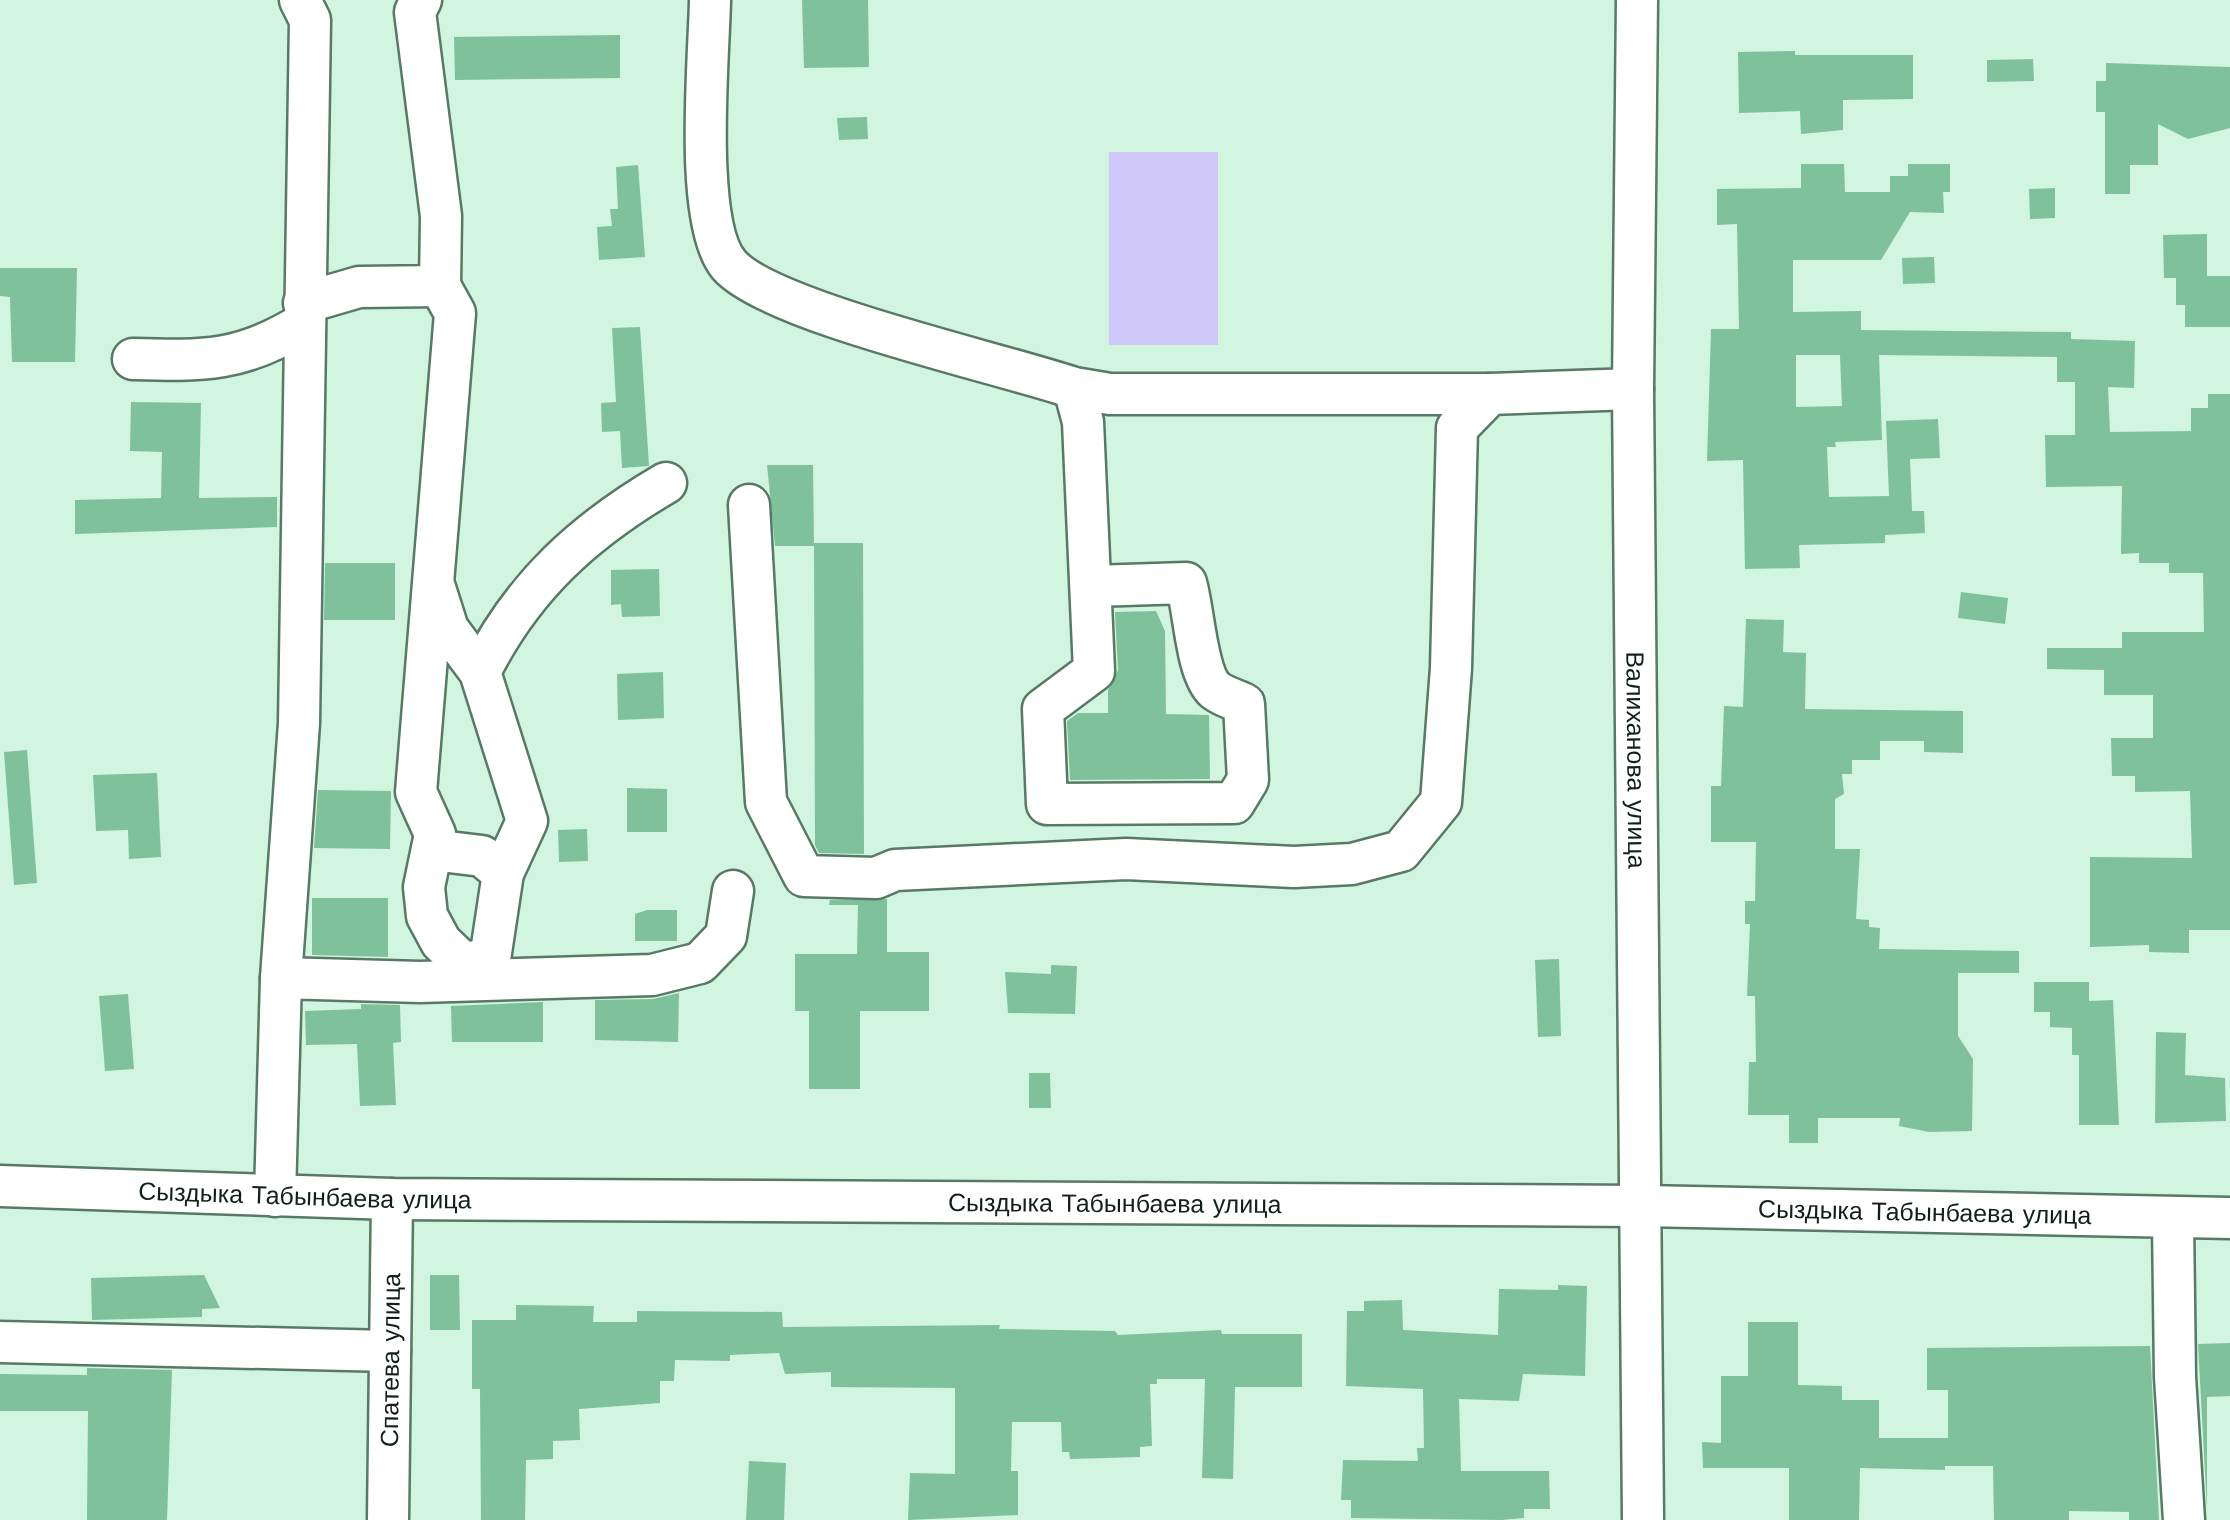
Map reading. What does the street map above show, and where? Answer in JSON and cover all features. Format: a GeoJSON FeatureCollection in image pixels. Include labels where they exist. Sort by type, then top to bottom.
{"type":"FeatureCollection","features":[{"type":"Feature","properties":{"kind":"street"},"geometry":{"type":"LineString","coordinates":[[276,1196],[280,978],[299,723],[305,497],[310,20],[300,0]]}},
{"type":"Feature","properties":{"kind":"street"},"geometry":{"type":"LineString","coordinates":[[421,0],[415,12],[439,197],[440,286],[455,313],[416,792],[436,834],[424,887],[427,916],[441,942],[479,971]]}},
{"type":"Feature","properties":{"kind":"street"},"geometry":{"type":"LineString","coordinates":[[710,0],[707,205],[727,264],[773,296],[1074,388],[1110,394],[1490,394],[1633,389]]}},
{"type":"Feature","properties":{"kind":"street","name":"Валиханова улица"},"geometry":{"type":"LineString","coordinates":[[1637,0],[1633,389],[1643,1520]]}},
{"type":"Feature","properties":{"kind":"street"},"geometry":{"type":"LineString","coordinates":[[133,360],[208,361],[242,356],[304,313],[359,287],[440,286]]}},
{"type":"Feature","properties":{"kind":"street"},"geometry":{"type":"LineString","coordinates":[[1074,388],[1083,422],[1094,670],[1044,709],[1047,804],[1234,803],[1248,780],[1244,704],[1215,690],[1202,667],[1186,583],[1093,586]]}},
{"type":"Feature","properties":{"kind":"street"},"geometry":{"type":"LineString","coordinates":[[749,505],[766,802],[804,876],[876,878],[895,870],[1126,859],[1294,867],[1352,864],[1401,850],[1441,802],[1451,668],[1457,428],[1490,394]]}},
{"type":"Feature","properties":{"kind":"street"},"geometry":{"type":"LineString","coordinates":[[480,672],[501,630],[542,576],[612,515],[666,483]]}},
{"type":"Feature","properties":{"kind":"street"},"geometry":{"type":"LineString","coordinates":[[435,588],[448,629],[480,672],[527,821],[503,873],[479,971]]}},
{"type":"Feature","properties":{"kind":"street"},"geometry":{"type":"LineString","coordinates":[[432,850],[482,856],[503,873]]}},
{"type":"Feature","properties":{"kind":"street"},"geometry":{"type":"LineString","coordinates":[[280,978],[479,971],[652,975],[700,962],[726,936],[733,891]]}},
{"type":"Feature","properties":{"kind":"street","name":"Сыздыка Табынбаева улица"},"geometry":{"type":"LineString","coordinates":[[0,1186],[392,1200],[1643,1206],[2173,1220],[2230,1218]]}},
{"type":"Feature","properties":{"kind":"street","name":"Спатева улица"},"geometry":{"type":"LineString","coordinates":[[388,1520],[392,1200]]}},
{"type":"Feature","properties":{"kind":"street"},"geometry":{"type":"LineString","coordinates":[[2173,1220],[2175,1377],[2184,1520]]}},
{"type":"Feature","properties":{"kind":"street"},"geometry":{"type":"LineString","coordinates":[[0,1342],[390,1350]]}},
{"type":"Feature","properties":{"kind":"shaded area"},"geometry":{"type":"Polygon","coordinates":[[[1109,152],[1218,152],[1218,345],[1109,345],[1109,152]]]}},
{"type":"Feature","properties":{"kind":"building"},"geometry":{"type":"Polygon","coordinates":[[[802,0],[868,0],[869,67],[804,68],[802,0]]]}},
{"type":"Feature","properties":{"kind":"building"},"geometry":{"type":"Polygon","coordinates":[[[620,35],[620,78],[455,80],[454,37],[620,35]]]}},
{"type":"Feature","properties":{"kind":"building"},"geometry":{"type":"Polygon","coordinates":[[[1795,51],[1795,55],[1913,55],[1913,99],[1843,100],[1843,130],[1801,134],[1800,111],[1739,113],[1738,52],[1795,51]]]}},
{"type":"Feature","properties":{"kind":"building"},"geometry":{"type":"Polygon","coordinates":[[[2033,59],[2034,81],[1987,82],[1987,60],[2033,59]]]}},
{"type":"Feature","properties":{"kind":"building"},"geometry":{"type":"Polygon","coordinates":[[[2106,63],[2230,67],[2230,128],[2188,139],[2158,124],[2158,165],[2130,165],[2130,194],[2105,194],[2105,112],[2096,112],[2096,81],[2106,81],[2106,63]]]}},
{"type":"Feature","properties":{"kind":"building"},"geometry":{"type":"Polygon","coordinates":[[[867,117],[868,139],[839,140],[837,118],[867,117]]]}},
{"type":"Feature","properties":{"kind":"building"},"geometry":{"type":"Polygon","coordinates":[[[1801,164],[1844,164],[1845,192],[1890,192],[1890,176],[1908,176],[1908,164],[1950,164],[1950,192],[1943,192],[1944,213],[1910,212],[1881,260],[1793,260],[1793,312],[1861,311],[1861,330],[2071,332],[2071,339],[2135,341],[2134,388],[2108,387],[2110,432],[2191,431],[2191,408],[2208,408],[2208,394],[2230,394],[2230,930],[2189,930],[2189,953],[2149,952],[2149,945],[2090,947],[2090,857],[2192,858],[2190,791],[2135,792],[2135,776],[2112,776],[2111,738],[2153,738],[2153,695],[2104,695],[2104,670],[2047,669],[2047,648],[2122,648],[2122,632],[2204,632],[2203,573],[2169,573],[2169,563],[2139,563],[2139,553],[2121,554],[2122,486],[2046,487],[2045,435],[2075,435],[2075,382],[2057,382],[2057,357],[1879,355],[1882,440],[1835,442],[1836,447],[1827,447],[1829,497],[1889,496],[1886,421],[1938,419],[1940,458],[1910,459],[1912,511],[1924,511],[1925,533],[1885,535],[1885,543],[1799,545],[1800,568],[1745,569],[1743,460],[1707,461],[1711,329],[1739,329],[1737,224],[1717,225],[1717,189],[1801,188],[1801,164]],[[1796,355],[1796,407],[1842,406],[1840,355],[1796,355]]]}},
{"type":"Feature","properties":{"kind":"building"},"geometry":{"type":"Polygon","coordinates":[[[638,165],[645,257],[599,260],[597,227],[612,226],[610,209],[618,209],[616,167],[638,165]]]}},
{"type":"Feature","properties":{"kind":"building"},"geometry":{"type":"Polygon","coordinates":[[[2055,188],[2055,218],[2030,219],[2029,189],[2055,188]]]}},
{"type":"Feature","properties":{"kind":"building"},"geometry":{"type":"Polygon","coordinates":[[[2207,234],[2207,276],[2230,276],[2230,327],[2185,327],[2185,305],[2176,305],[2176,278],[2164,278],[2163,235],[2207,234]]]}},
{"type":"Feature","properties":{"kind":"building"},"geometry":{"type":"Polygon","coordinates":[[[1934,257],[1935,283],[1903,284],[1902,258],[1934,257]]]}},
{"type":"Feature","properties":{"kind":"building"},"geometry":{"type":"Polygon","coordinates":[[[0,268],[77,268],[75,362],[12,362],[10,297],[0,296],[0,268]]]}},
{"type":"Feature","properties":{"kind":"building"},"geometry":{"type":"Polygon","coordinates":[[[640,327],[649,466],[622,468],[620,431],[602,432],[601,403],[616,402],[612,328],[640,327]]]}},
{"type":"Feature","properties":{"kind":"building"},"geometry":{"type":"Polygon","coordinates":[[[131,402],[201,403],[199,498],[277,497],[277,527],[75,534],[75,500],[161,498],[162,452],[130,451],[131,402]]]}},
{"type":"Feature","properties":{"kind":"building"},"geometry":{"type":"Polygon","coordinates":[[[767,465],[813,465],[814,546],[775,546],[767,465]]]}},
{"type":"Feature","properties":{"kind":"building"},"geometry":{"type":"Polygon","coordinates":[[[814,543],[863,543],[864,854],[819,853],[815,845],[814,543]]]}},
{"type":"Feature","properties":{"kind":"building"},"geometry":{"type":"Polygon","coordinates":[[[325,563],[395,563],[395,620],[324,620],[325,563]]]}},
{"type":"Feature","properties":{"kind":"building"},"geometry":{"type":"Polygon","coordinates":[[[659,569],[660,616],[622,617],[621,604],[611,605],[611,570],[659,569]]]}},
{"type":"Feature","properties":{"kind":"building"},"geometry":{"type":"Polygon","coordinates":[[[1961,592],[2008,598],[2005,624],[1958,618],[1961,592]]]}},
{"type":"Feature","properties":{"kind":"building"},"geometry":{"type":"Polygon","coordinates":[[[1156,611],[1165,631],[1166,714],[1209,715],[1210,779],[1070,780],[1067,721],[1078,713],[1108,713],[1108,690],[1118,670],[1115,612],[1156,611]]]}},
{"type":"Feature","properties":{"kind":"building"},"geometry":{"type":"Polygon","coordinates":[[[1746,619],[1784,620],[1783,652],[1806,653],[1805,709],[1963,711],[1963,753],[1924,752],[1924,741],[1880,741],[1880,760],[1852,760],[1852,774],[1842,774],[1844,794],[1835,799],[1835,849],[1860,849],[1856,919],[1869,920],[1869,927],[1880,928],[1879,949],[2019,951],[2019,973],[1958,973],[1958,1036],[1973,1059],[1972,1131],[1929,1132],[1899,1126],[1900,1118],[1818,1118],[1818,1143],[1789,1143],[1789,1115],[1748,1115],[1749,1062],[1756,1062],[1755,996],[1747,996],[1750,924],[1745,924],[1745,901],[1755,901],[1756,842],[1711,842],[1711,786],[1721,786],[1724,706],[1743,707],[1746,619]]]}},
{"type":"Feature","properties":{"kind":"building"},"geometry":{"type":"Polygon","coordinates":[[[663,672],[664,718],[618,720],[617,674],[663,672]]]}},
{"type":"Feature","properties":{"kind":"building"},"geometry":{"type":"Polygon","coordinates":[[[27,750],[37,883],[14,885],[4,752],[27,750]]]}},
{"type":"Feature","properties":{"kind":"building"},"geometry":{"type":"Polygon","coordinates":[[[157,773],[161,857],[129,859],[128,830],[96,831],[93,775],[157,773]]]}},
{"type":"Feature","properties":{"kind":"building"},"geometry":{"type":"Polygon","coordinates":[[[627,788],[667,789],[667,832],[627,832],[627,788]]]}},
{"type":"Feature","properties":{"kind":"building"},"geometry":{"type":"Polygon","coordinates":[[[318,790],[391,791],[390,849],[314,848],[318,790]]]}},
{"type":"Feature","properties":{"kind":"building"},"geometry":{"type":"Polygon","coordinates":[[[587,829],[588,861],[559,862],[558,830],[587,829]]]}},
{"type":"Feature","properties":{"kind":"building"},"geometry":{"type":"Polygon","coordinates":[[[312,898],[388,898],[388,957],[312,955],[312,898]]]}},
{"type":"Feature","properties":{"kind":"building"},"geometry":{"type":"Polygon","coordinates":[[[887,899],[887,952],[929,952],[929,1011],[860,1011],[860,1089],[809,1089],[809,1011],[795,1011],[795,954],[857,954],[858,905],[829,905],[830,900],[887,899]]]}},
{"type":"Feature","properties":{"kind":"building"},"geometry":{"type":"Polygon","coordinates":[[[677,910],[677,941],[635,941],[635,914],[677,910]]]}},
{"type":"Feature","properties":{"kind":"building"},"geometry":{"type":"Polygon","coordinates":[[[1559,959],[1561,1036],[1538,1037],[1535,960],[1559,959]]]}},
{"type":"Feature","properties":{"kind":"building"},"geometry":{"type":"Polygon","coordinates":[[[1051,965],[1077,966],[1075,1014],[1008,1013],[1005,972],[1051,974],[1051,965]]]}},
{"type":"Feature","properties":{"kind":"building"},"geometry":{"type":"Polygon","coordinates":[[[2034,982],[2089,982],[2089,1001],[2113,1000],[2119,1125],[2079,1125],[2079,1055],[2072,1055],[2072,1028],[2050,1027],[2050,1012],[2034,1012],[2034,982]]]}},
{"type":"Feature","properties":{"kind":"building"},"geometry":{"type":"Polygon","coordinates":[[[679,993],[678,1042],[595,1040],[595,1000],[653,999],[679,993]]]}},
{"type":"Feature","properties":{"kind":"building"},"geometry":{"type":"Polygon","coordinates":[[[128,994],[134,1069],[105,1071],[99,996],[128,994]]]}},
{"type":"Feature","properties":{"kind":"building"},"geometry":{"type":"Polygon","coordinates":[[[543,1002],[543,1042],[452,1042],[451,1006],[543,1002]]]}},
{"type":"Feature","properties":{"kind":"building"},"geometry":{"type":"Polygon","coordinates":[[[361,1004],[400,1005],[401,1042],[393,1043],[396,1105],[360,1106],[357,1044],[306,1045],[305,1011],[361,1009],[361,1004]]]}},
{"type":"Feature","properties":{"kind":"building"},"geometry":{"type":"Polygon","coordinates":[[[2156,1032],[2186,1033],[2185,1075],[2225,1078],[2226,1121],[2155,1123],[2156,1032]]]}},
{"type":"Feature","properties":{"kind":"building"},"geometry":{"type":"Polygon","coordinates":[[[1029,1073],[1050,1073],[1051,1108],[1029,1108],[1029,1073]]]}},
{"type":"Feature","properties":{"kind":"building"},"geometry":{"type":"Polygon","coordinates":[[[204,1275],[220,1308],[202,1309],[202,1317],[92,1320],[91,1278],[204,1275]]]}},
{"type":"Feature","properties":{"kind":"building"},"geometry":{"type":"Polygon","coordinates":[[[430,1275],[459,1275],[460,1330],[430,1330],[430,1275]]]}},
{"type":"Feature","properties":{"kind":"building"},"geometry":{"type":"Polygon","coordinates":[[[1558,1285],[1587,1286],[1585,1376],[1523,1374],[1519,1401],[1459,1399],[1461,1471],[1549,1471],[1550,1509],[1524,1509],[1524,1518],[1501,1520],[1351,1518],[1351,1500],[1341,1500],[1343,1460],[1418,1461],[1417,1448],[1424,1448],[1423,1389],[1346,1386],[1347,1311],[1364,1311],[1364,1301],[1402,1300],[1403,1330],[1498,1335],[1499,1289],[1558,1290],[1558,1285]]]}},
{"type":"Feature","properties":{"kind":"building"},"geometry":{"type":"Polygon","coordinates":[[[516,1305],[594,1306],[593,1322],[637,1322],[637,1311],[782,1312],[783,1327],[1000,1325],[999,1329],[1115,1331],[1118,1335],[1221,1330],[1222,1334],[1302,1334],[1302,1387],[1235,1387],[1233,1479],[1202,1478],[1205,1379],[1157,1379],[1157,1384],[1150,1384],[1152,1446],[1140,1447],[1140,1457],[1070,1459],[1069,1452],[1062,1452],[1061,1422],[1012,1422],[1011,1471],[1018,1471],[1018,1515],[908,1520],[910,1473],[955,1474],[955,1388],[831,1387],[831,1372],[785,1374],[779,1353],[730,1355],[730,1361],[675,1360],[674,1381],[660,1381],[660,1403],[579,1409],[580,1440],[553,1441],[553,1459],[526,1460],[525,1520],[481,1520],[480,1389],[472,1389],[472,1320],[516,1320],[516,1305]]]}},
{"type":"Feature","properties":{"kind":"building"},"geometry":{"type":"Polygon","coordinates":[[[1748,1322],[1798,1322],[1798,1385],[1842,1386],[1842,1400],[1879,1400],[1879,1438],[1948,1438],[1948,1390],[1927,1390],[1927,1348],[2150,1346],[2159,1520],[2129,1520],[2129,1512],[2069,1511],[2069,1520],[1994,1520],[1993,1466],[1945,1466],[1945,1470],[1860,1468],[1859,1520],[1789,1520],[1789,1468],[1703,1468],[1702,1442],[1721,1443],[1721,1376],[1748,1376],[1748,1322]]]}},
{"type":"Feature","properties":{"kind":"building"},"geometry":{"type":"Polygon","coordinates":[[[2230,1343],[2230,1396],[2207,1397],[2207,1509],[2198,1344],[2230,1343]]]}},
{"type":"Feature","properties":{"kind":"building"},"geometry":{"type":"Polygon","coordinates":[[[87,1368],[172,1370],[167,1520],[87,1520],[88,1411],[0,1411],[0,1374],[87,1375],[87,1368]]]}},
{"type":"Feature","properties":{"kind":"building"},"geometry":{"type":"Polygon","coordinates":[[[749,1461],[786,1463],[784,1520],[746,1520],[749,1461]]]}}]}
